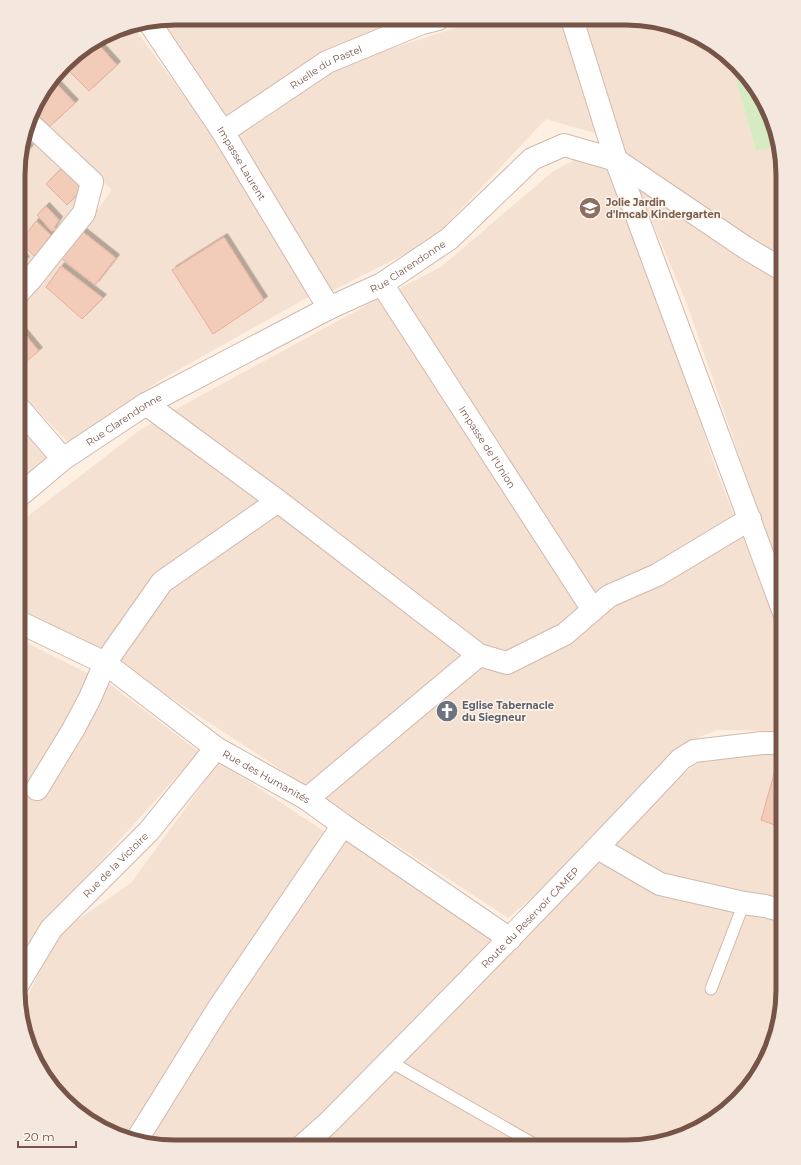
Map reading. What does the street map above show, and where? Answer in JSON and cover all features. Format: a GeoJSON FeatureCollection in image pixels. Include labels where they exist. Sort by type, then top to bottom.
{"type":"FeatureCollection","features":[{"type":"Feature","properties":{"kind":"street","name":"Ruelle du Pastel"},"geometry":{"type":"LineString","coordinates":[[223,132],[327,62],[417,25]]}},
{"type":"Feature","properties":{"kind":"street"},"geometry":{"type":"LineString","coordinates":[[574,25],[616,160],[776,591]]}},
{"type":"Feature","properties":{"kind":"street","name":"Impasse Laurent"},"geometry":{"type":"LineString","coordinates":[[153,27],[223,132],[329,308]]}},
{"type":"Feature","properties":{"kind":"street"},"geometry":{"type":"LineString","coordinates":[[25,286],[84,213],[92,182],[33,127]]}},
{"type":"Feature","properties":{"kind":"street","name":"Rue Clarendonne"},"geometry":{"type":"LineString","coordinates":[[25,491],[63,459],[146,404],[329,308],[382,284],[449,239],[532,159],[564,145],[616,160],[746,248],[776,266]]}},
{"type":"Feature","properties":{"kind":"street","name":"Impasse de l'Union"},"geometry":{"type":"LineString","coordinates":[[382,284],[593,610]]}},
{"type":"Feature","properties":{"kind":"street"},"geometry":{"type":"LineString","coordinates":[[146,404],[278,501],[479,655],[507,663],[565,634],[609,596],[657,575],[750,519]]}},
{"type":"Feature","properties":{"kind":"street"},"geometry":{"type":"LineString","coordinates":[[25,415],[63,459]]}},
{"type":"Feature","properties":{"kind":"street"},"geometry":{"type":"LineString","coordinates":[[37,789],[73,730],[105,663],[162,582],[278,501]]}},
{"type":"Feature","properties":{"kind":"street","name":"Rue des Humanités"},"geometry":{"type":"LineString","coordinates":[[25,625],[105,663],[216,748],[307,799],[342,825],[510,939]]}},
{"type":"Feature","properties":{"kind":"street"},"geometry":{"type":"LineString","coordinates":[[307,799],[479,655]]}},
{"type":"Feature","properties":{"kind":"street","name":"Route du Reservoir CAMEP"},"geometry":{"type":"LineString","coordinates":[[309,1140],[328,1123],[510,939],[681,759],[694,751],[776,743]]}},
{"type":"Feature","properties":{"kind":"street","name":"Rue de la Victoire"},"geometry":{"type":"LineString","coordinates":[[25,972],[51,929],[149,831],[216,748]]}},
{"type":"Feature","properties":{"kind":"street"},"geometry":{"type":"LineString","coordinates":[[139,1136],[218,1009],[342,825]]}},
{"type":"Feature","properties":{"kind":"street"},"geometry":{"type":"LineString","coordinates":[[598,848],[660,884],[776,909]]}},
{"type":"Feature","properties":{"kind":"lane"},"geometry":{"type":"LineString","coordinates":[[711,989],[744,903]]}},
{"type":"Feature","properties":{"kind":"lane"},"geometry":{"type":"LineString","coordinates":[[390,1061],[527,1140]]}},
{"type":"Feature","properties":{"kind":"shaded area"},"geometry":{"type":"Polygon","coordinates":[[[161,25],[408,25],[325,53],[224,117],[161,25]]]}},
{"type":"Feature","properties":{"kind":"shaded area"},"geometry":{"type":"Polygon","coordinates":[[[464,25],[565,25],[601,135],[546,119],[432,240],[330,292],[237,132],[334,67],[464,25]]]}},
{"type":"Feature","properties":{"kind":"shaded area"},"geometry":{"type":"Polygon","coordinates":[[[582,25],[636,25],[665,30],[683,36],[701,45],[725,62],[733,70],[756,151],[774,148],[776,165],[776,559],[687,304],[607,114],[582,25]]]}},
{"type":"Feature","properties":{"kind":"shaded area"},"geometry":{"type":"Polygon","coordinates":[[[136,30],[225,151],[312,295],[162,379],[68,442],[25,398],[25,291],[82,231],[112,190],[36,119],[50,92],[62,76],[76,62],[109,40],[136,30]]]}},
{"type":"Feature","properties":{"kind":"shaded area"},"geometry":{"type":"Polygon","coordinates":[[[31,133],[86,185],[78,211],[25,271],[25,165],[31,133]]]}},
{"type":"Feature","properties":{"kind":"shaded area"},"geometry":{"type":"Polygon","coordinates":[[[583,155],[614,169],[668,319],[714,464],[776,622],[776,731],[717,730],[681,745],[559,874],[508,918],[173,699],[25,612],[25,518],[140,430],[380,298],[441,267],[552,172],[583,155]]]}},
{"type":"Feature","properties":{"kind":"shaded area"},"geometry":{"type":"Polygon","coordinates":[[[25,423],[56,457],[25,482],[25,423]]]}},
{"type":"Feature","properties":{"kind":"shaded area"},"geometry":{"type":"Polygon","coordinates":[[[25,642],[111,685],[199,752],[40,928],[25,948],[25,642]]]}},
{"type":"Feature","properties":{"kind":"shaded area"},"geometry":{"type":"Polygon","coordinates":[[[776,750],[775,1009],[771,1029],[761,1056],[739,1089],[725,1103],[701,1120],[683,1129],[665,1135],[636,1140],[317,1140],[667,785],[710,755],[776,750]]]}},
{"type":"Feature","properties":{"kind":"shaded area"},"geometry":{"type":"Polygon","coordinates":[[[219,762],[324,831],[169,1070],[132,1134],[109,1125],[92,1115],[76,1103],[62,1089],[45,1065],[36,1047],[30,1029],[25,1001],[57,934],[131,883],[219,762]]]}},
{"type":"Feature","properties":{"kind":"shaded area"},"geometry":{"type":"Polygon","coordinates":[[[345,839],[493,938],[360,1079],[295,1140],[165,1140],[148,1137],[345,839]]]}},
{"type":"Feature","properties":{"kind":"green space"},"geometry":{"type":"Polygon","coordinates":[[[733,70],[756,100],[765,118],[771,136],[774,148],[756,151],[733,70]]]}},
{"type":"Feature","properties":{"kind":"building"},"geometry":{"type":"Polygon","coordinates":[[[100,46],[117,65],[89,91],[68,70],[92,50],[100,46]]]}},
{"type":"Feature","properties":{"kind":"building"},"geometry":{"type":"Polygon","coordinates":[[[56,84],[75,103],[49,127],[37,115],[56,84]]]}},
{"type":"Feature","properties":{"kind":"building"},"geometry":{"type":"Polygon","coordinates":[[[65,165],[86,185],[67,205],[46,184],[65,165]]]}},
{"type":"Feature","properties":{"kind":"building"},"geometry":{"type":"Polygon","coordinates":[[[46,206],[59,220],[52,232],[37,215],[46,206]]]}},
{"type":"Feature","properties":{"kind":"building"},"geometry":{"type":"Polygon","coordinates":[[[36,221],[51,235],[35,257],[25,247],[25,235],[36,221]]]}},
{"type":"Feature","properties":{"kind":"building"},"geometry":{"type":"Polygon","coordinates":[[[82,231],[116,258],[95,285],[61,258],[82,231]]]}},
{"type":"Feature","properties":{"kind":"building"},"geometry":{"type":"Polygon","coordinates":[[[224,237],[264,300],[213,334],[172,270],[224,237]]]}},
{"type":"Feature","properties":{"kind":"building"},"geometry":{"type":"Polygon","coordinates":[[[61,266],[103,298],[82,319],[46,287],[61,266]]]}},
{"type":"Feature","properties":{"kind":"building"},"geometry":{"type":"Polygon","coordinates":[[[25,334],[39,351],[25,362],[25,334]]]}},
{"type":"Feature","properties":{"kind":"building"},"geometry":{"type":"Polygon","coordinates":[[[776,767],[776,825],[761,820],[776,767]]]}},
{"type":"Feature","properties":{"kind":"place","name":"Jolie Jardin d'Imcab Kindergarten"},"geometry":{"type":"Point","coordinates":[590,208]}},
{"type":"Feature","properties":{"kind":"place","name":"Eglise Tabernacle du Siegneur"},"geometry":{"type":"Point","coordinates":[447,711]}}]}
